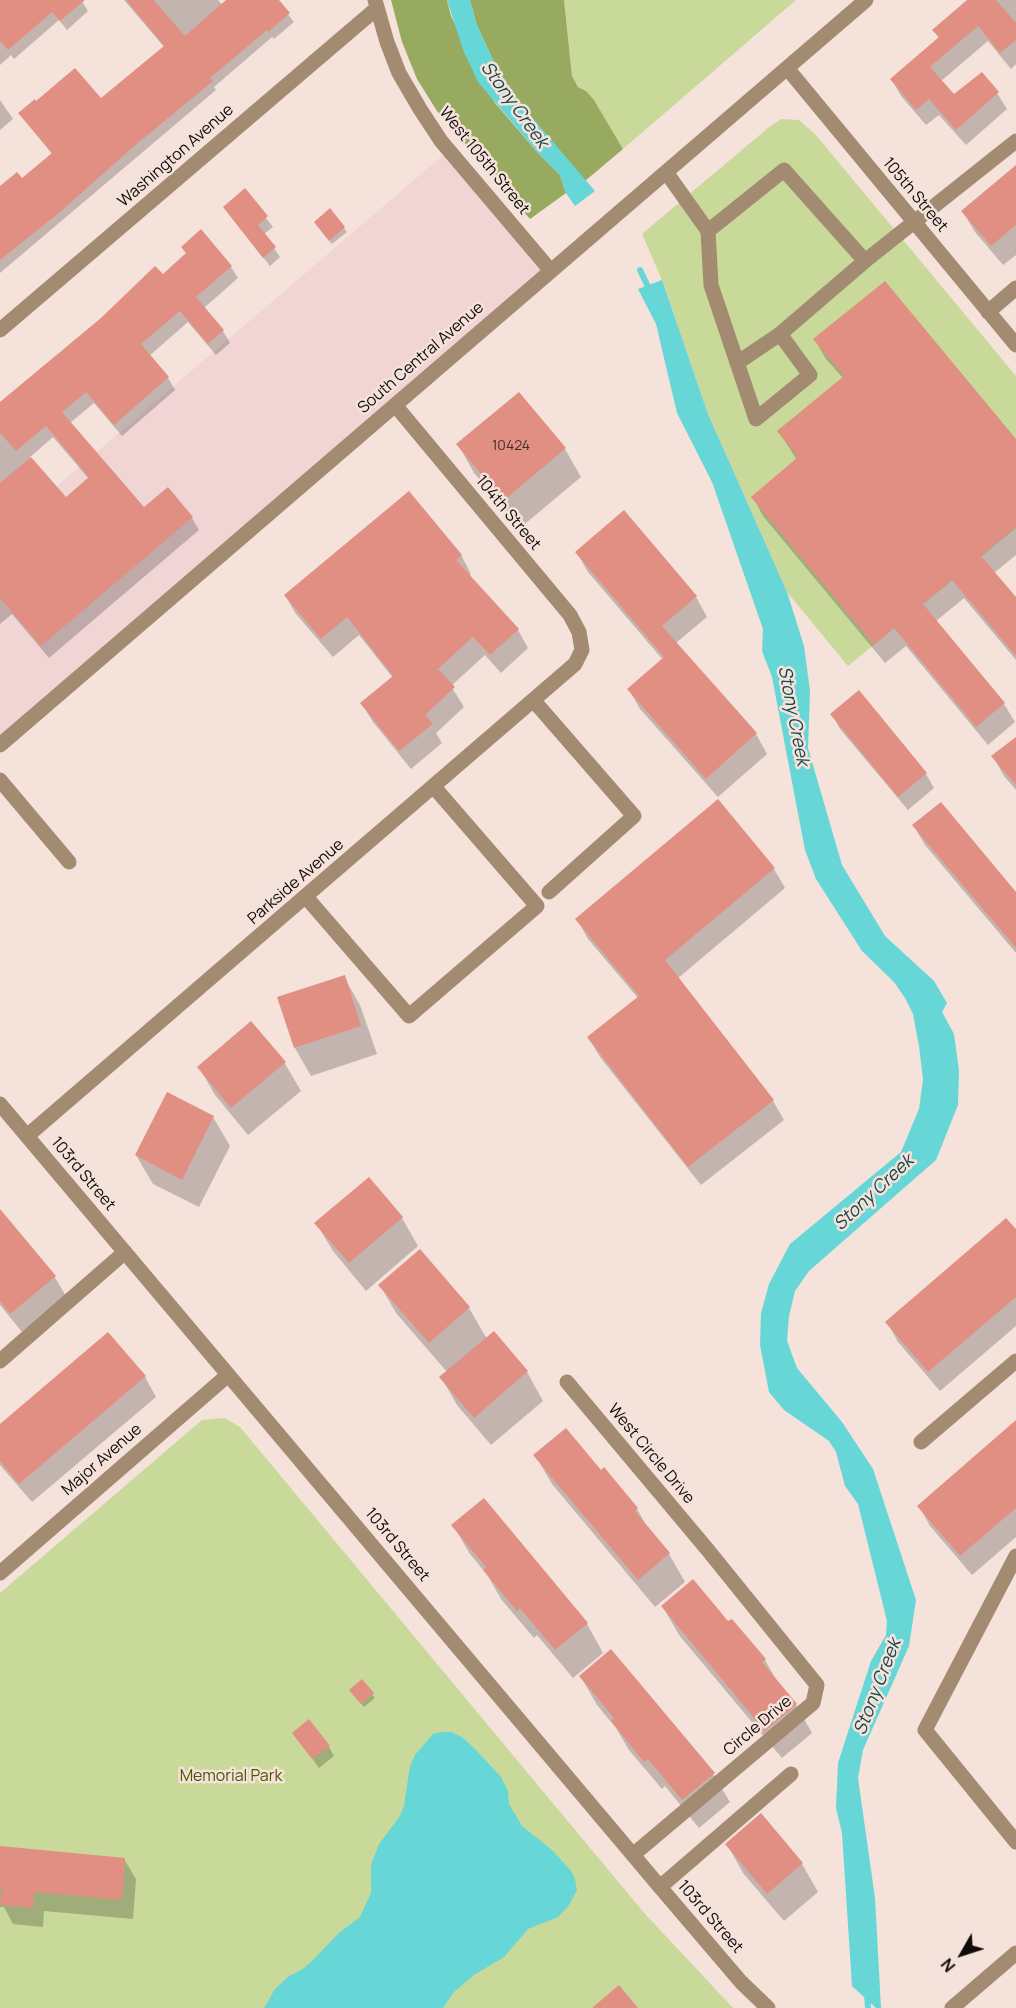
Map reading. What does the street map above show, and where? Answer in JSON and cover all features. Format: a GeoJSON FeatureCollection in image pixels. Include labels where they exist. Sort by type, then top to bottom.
{"type":"FeatureCollection","features":[{"type":"Feature","properties":{"kind":"street","name":"South Central Avenue"},"geometry":{"type":"LineString","coordinates":[[0,745],[866,0]]}},
{"type":"Feature","properties":{"kind":"street","name":"West 105th Street"},"geometry":{"type":"LineString","coordinates":[[375,4],[399,73],[441,141],[551,271]]}},
{"type":"Feature","properties":{"kind":"street","name":"Washington Avenue"},"geometry":{"type":"LineString","coordinates":[[0,330],[375,4]]}},
{"type":"Feature","properties":{"kind":"street","name":"105th Street"},"geometry":{"type":"LineString","coordinates":[[787,68],[1016,345]]}},
{"type":"Feature","properties":{"kind":"street"},"geometry":{"type":"LineString","coordinates":[[737,363],[780,334],[865,261],[1016,141]]}},
{"type":"Feature","properties":{"kind":"street"},"geometry":{"type":"LineString","coordinates":[[708,231],[784,170],[865,261]]}},
{"type":"Feature","properties":{"kind":"street"},"geometry":{"type":"LineString","coordinates":[[666,172],[708,231],[711,285],[756,418],[810,375],[780,334]]}},
{"type":"Feature","properties":{"kind":"street"},"geometry":{"type":"LineString","coordinates":[[988,312],[1016,288]]}},
{"type":"Feature","properties":{"kind":"street","name":"104th Street"},"geometry":{"type":"LineString","coordinates":[[394,405],[570,615],[579,632],[582,650]]}},
{"type":"Feature","properties":{"kind":"street","name":"Parkside Avenue"},"geometry":{"type":"LineString","coordinates":[[27,1136],[534,700],[575,664],[582,650]]}},
{"type":"Feature","properties":{"kind":"street"},"geometry":{"type":"LineString","coordinates":[[534,700],[634,816],[549,892]]}},
{"type":"Feature","properties":{"kind":"street"},"geometry":{"type":"LineString","coordinates":[[0,780],[69,862]]}},
{"type":"Feature","properties":{"kind":"street"},"geometry":{"type":"LineString","coordinates":[[306,897],[409,1016],[537,906],[434,787]]}},
{"type":"Feature","properties":{"kind":"street","name":"103rd Street"},"geometry":{"type":"LineString","coordinates":[[0,1104],[660,1887],[741,1982],[768,2008]]}},
{"type":"Feature","properties":{"kind":"street"},"geometry":{"type":"LineString","coordinates":[[0,1360],[126,1252]]}},
{"type":"Feature","properties":{"kind":"street"},"geometry":{"type":"LineString","coordinates":[[921,1442],[1016,1361]]}},
{"type":"Feature","properties":{"kind":"street","name":"Major Avenue"},"geometry":{"type":"LineString","coordinates":[[0,1573],[228,1375]]}},
{"type":"Feature","properties":{"kind":"street","name":"West Circle Drive"},"geometry":{"type":"LineString","coordinates":[[567,1382],[707,1549]]}},
{"type":"Feature","properties":{"kind":"street","name":"Circle Drive"},"geometry":{"type":"LineString","coordinates":[[634,1854],[813,1703],[817,1685],[707,1549]]}},
{"type":"Feature","properties":{"kind":"street"},"geometry":{"type":"LineString","coordinates":[[1016,1556],[925,1730],[1016,1842]]}},
{"type":"Feature","properties":{"kind":"street"},"geometry":{"type":"LineString","coordinates":[[660,1887],[791,1774]]}},
{"type":"Feature","properties":{"kind":"street"},"geometry":{"type":"LineString","coordinates":[[959,2006],[1016,1953]]}},
{"type":"Feature","properties":{"kind":"shaded area"},"geometry":{"type":"Polygon","coordinates":[[[449,150],[551,271],[0,744],[0,535],[449,150]]]}},
{"type":"Feature","properties":{"kind":"green space"},"geometry":{"type":"Polygon","coordinates":[[[391,0],[447,0],[451,16],[495,103],[560,175],[566,193],[530,219],[437,111],[417,79],[402,42],[391,0]]]}},
{"type":"Feature","properties":{"kind":"green space"},"geometry":{"type":"Polygon","coordinates":[[[470,0],[564,0],[572,76],[578,87],[586,91],[594,100],[623,149],[585,181],[523,107],[497,69],[476,23],[470,0]]]}},
{"type":"Feature","properties":{"kind":"green space"},"geometry":{"type":"Polygon","coordinates":[[[564,0],[796,0],[623,149],[594,100],[586,91],[578,87],[572,76],[564,0]]]}},
{"type":"Feature","properties":{"kind":"green space"},"geometry":{"type":"Polygon","coordinates":[[[781,119],[799,120],[815,134],[1016,376],[1016,528],[848,666],[787,592],[708,414],[662,280],[642,234],[781,119]]]}},
{"type":"Feature","properties":{"kind":"green space","name":"Memorial Park"},"geometry":{"type":"Polygon","coordinates":[[[224,1418],[240,1427],[645,1914],[733,2008],[0,2008],[0,1593],[202,1420],[224,1418]]]}},
{"type":"Feature","properties":{"kind":"water"},"geometry":{"type":"Polygon","coordinates":[[[447,0],[470,0],[476,23],[497,69],[523,107],[595,191],[575,206],[566,193],[560,175],[538,153],[478,82],[463,50],[447,0]]]}},
{"type":"Feature","properties":{"kind":"water"},"geometry":{"type":"Polygon","coordinates":[[[662,280],[708,414],[787,592],[804,646],[810,691],[808,748],[842,865],[885,936],[934,981],[947,1003],[942,1012],[954,1034],[959,1071],[958,1105],[936,1160],[809,1271],[795,1291],[789,1316],[787,1341],[797,1368],[842,1422],[873,1469],[916,1600],[909,1646],[863,1750],[858,1778],[875,1898],[881,2008],[876,2008],[852,1986],[842,1833],[836,1808],[838,1763],[871,1661],[886,1635],[887,1621],[858,1504],[845,1486],[836,1452],[829,1441],[784,1410],[769,1392],[760,1345],[761,1313],[769,1284],[790,1244],[901,1152],[919,1109],[923,1079],[919,1046],[913,1014],[905,998],[894,982],[862,951],[816,879],[805,850],[772,677],[762,651],[763,629],[712,482],[677,413],[656,324],[638,289],[662,280]]]}},
{"type":"Feature","properties":{"kind":"water"},"geometry":{"type":"Polygon","coordinates":[[[451,1732],[462,1737],[475,1749],[501,1777],[508,1791],[509,1804],[522,1826],[552,1850],[571,1871],[577,1890],[569,1905],[558,1917],[528,1929],[504,1957],[474,1975],[454,1992],[443,2008],[264,2008],[275,1989],[289,1976],[303,1969],[339,1933],[360,1917],[371,1893],[371,1865],[379,1844],[400,1816],[404,1806],[410,1766],[415,1755],[433,1734],[451,1732]]]}},
{"type":"Feature","properties":{"kind":"building"},"geometry":{"type":"Polygon","coordinates":[[[0,0],[85,0],[60,21],[52,12],[8,50],[0,41],[0,0]]]}},
{"type":"Feature","properties":{"kind":"building"},"geometry":{"type":"Polygon","coordinates":[[[126,0],[154,0],[185,36],[226,0],[279,0],[290,13],[210,78],[213,81],[133,147],[59,213],[0,260],[0,186],[17,172],[22,178],[52,153],[18,113],[75,68],[101,98],[164,46],[126,0]]]}},
{"type":"Feature","properties":{"kind":"building"},"geometry":{"type":"Polygon","coordinates":[[[967,0],[996,0],[1016,23],[1016,40],[1000,53],[978,26],[930,67],[954,94],[982,72],[999,92],[956,130],[929,99],[916,110],[890,79],[939,37],[932,30],[967,0]]]}},
{"type":"Feature","properties":{"kind":"building"},"geometry":{"type":"Polygon","coordinates":[[[1016,165],[1016,225],[991,246],[961,211],[1016,165]]]}},
{"type":"Feature","properties":{"kind":"building"},"geometry":{"type":"Polygon","coordinates":[[[245,188],[268,216],[258,225],[276,247],[263,258],[223,207],[245,188]]]}},
{"type":"Feature","properties":{"kind":"building"},"geometry":{"type":"Polygon","coordinates":[[[330,208],[345,227],[329,241],[314,222],[330,208]]]}},
{"type":"Feature","properties":{"kind":"building"},"geometry":{"type":"Polygon","coordinates":[[[201,229],[232,266],[196,297],[224,330],[208,344],[180,311],[141,344],[169,377],[114,425],[86,392],[62,412],[144,507],[168,487],[193,517],[41,646],[0,598],[0,483],[31,457],[66,497],[89,477],[46,426],[16,451],[0,433],[0,402],[101,318],[155,266],[163,274],[186,253],[181,247],[201,229]]]}},
{"type":"Feature","properties":{"kind":"building"},"geometry":{"type":"Polygon","coordinates":[[[885,281],[1016,439],[1016,527],[981,556],[1016,597],[1016,656],[952,580],[923,604],[1005,703],[976,727],[894,628],[874,645],[751,497],[798,457],[777,431],[844,376],[813,339],[885,281]]]}},
{"type":"Feature","properties":{"kind":"building"},"geometry":{"type":"Polygon","coordinates":[[[519,392],[566,448],[503,501],[456,444],[519,392]]]}},
{"type":"Feature","properties":{"kind":"building"},"geometry":{"type":"Polygon","coordinates":[[[409,491],[462,555],[456,560],[519,629],[490,655],[473,637],[438,669],[455,687],[425,715],[433,724],[399,751],[360,703],[393,676],[347,617],[321,639],[284,595],[409,491]]]}},
{"type":"Feature","properties":{"kind":"building"},"geometry":{"type":"Polygon","coordinates":[[[624,510],[697,596],[662,626],[757,733],[706,779],[627,689],[664,657],[575,552],[624,510]]]}},
{"type":"Feature","properties":{"kind":"building"},"geometry":{"type":"Polygon","coordinates":[[[859,690],[927,773],[898,797],[830,714],[859,690]]]}},
{"type":"Feature","properties":{"kind":"building"},"geometry":{"type":"Polygon","coordinates":[[[1016,737],[1016,785],[991,756],[1016,737]]]}},
{"type":"Feature","properties":{"kind":"building"},"geometry":{"type":"Polygon","coordinates":[[[718,799],[775,868],[665,960],[774,1100],[688,1167],[587,1037],[639,996],[575,919],[718,799]]]}},
{"type":"Feature","properties":{"kind":"building"},"geometry":{"type":"Polygon","coordinates":[[[941,802],[1016,892],[1016,948],[912,825],[941,802]]]}},
{"type":"Feature","properties":{"kind":"building"},"geometry":{"type":"Polygon","coordinates":[[[345,975],[361,1026],[294,1048],[277,997],[345,975]]]}},
{"type":"Feature","properties":{"kind":"building"},"geometry":{"type":"Polygon","coordinates":[[[251,1021],[286,1062],[231,1108],[197,1067],[251,1021]]]}},
{"type":"Feature","properties":{"kind":"building"},"geometry":{"type":"Polygon","coordinates":[[[167,1092],[214,1116],[182,1180],[135,1155],[167,1092]]]}},
{"type":"Feature","properties":{"kind":"building"},"geometry":{"type":"Polygon","coordinates":[[[369,1177],[403,1217],[349,1263],[314,1223],[369,1177]]]}},
{"type":"Feature","properties":{"kind":"building"},"geometry":{"type":"Polygon","coordinates":[[[0,1209],[56,1276],[10,1314],[0,1301],[0,1209]]]}},
{"type":"Feature","properties":{"kind":"building"},"geometry":{"type":"Polygon","coordinates":[[[1006,1218],[1016,1229],[1016,1297],[928,1372],[885,1322],[1006,1218]]]}},
{"type":"Feature","properties":{"kind":"building"},"geometry":{"type":"Polygon","coordinates":[[[420,1249],[470,1307],[429,1343],[378,1285],[420,1249]]]}},
{"type":"Feature","properties":{"kind":"building"},"geometry":{"type":"Polygon","coordinates":[[[494,1331],[528,1371],[474,1418],[439,1377],[494,1331]]]}},
{"type":"Feature","properties":{"kind":"building"},"geometry":{"type":"Polygon","coordinates":[[[108,1332],[146,1376],[19,1484],[0,1461],[0,1424],[108,1332]]]}},
{"type":"Feature","properties":{"kind":"building"},"geometry":{"type":"Polygon","coordinates":[[[1016,1420],[1016,1508],[960,1556],[917,1506],[1016,1420]]]}},
{"type":"Feature","properties":{"kind":"building"},"geometry":{"type":"Polygon","coordinates":[[[566,1428],[601,1470],[604,1467],[638,1508],[635,1511],[670,1553],[638,1580],[533,1455],[566,1428]]]}},
{"type":"Feature","properties":{"kind":"building"},"geometry":{"type":"Polygon","coordinates":[[[484,1498],[588,1623],[555,1650],[520,1608],[517,1611],[483,1570],[486,1567],[451,1525],[484,1498]]]}},
{"type":"Feature","properties":{"kind":"building"},"geometry":{"type":"Polygon","coordinates":[[[693,1579],[728,1621],[732,1619],[766,1659],[762,1662],[797,1704],[765,1731],[661,1606],[693,1579]]]}},
{"type":"Feature","properties":{"kind":"building"},"geometry":{"type":"Polygon","coordinates":[[[611,1649],[715,1773],[682,1800],[648,1759],[644,1762],[611,1721],[614,1718],[579,1676],[611,1649]]]}},
{"type":"Feature","properties":{"kind":"building"},"geometry":{"type":"Polygon","coordinates":[[[362,1679],[374,1693],[361,1704],[349,1690],[362,1679]]]}},
{"type":"Feature","properties":{"kind":"building"},"geometry":{"type":"Polygon","coordinates":[[[309,1719],[330,1746],[312,1759],[292,1733],[309,1719]]]}},
{"type":"Feature","properties":{"kind":"building"},"geometry":{"type":"Polygon","coordinates":[[[761,1813],[803,1863],[767,1894],[725,1844],[761,1813]]]}},
{"type":"Feature","properties":{"kind":"building"},"geometry":{"type":"Polygon","coordinates":[[[0,1846],[125,1858],[122,1900],[34,1892],[33,1908],[0,1905],[2,1889],[0,1889],[0,1846]]]}},
{"type":"Feature","properties":{"kind":"building"},"geometry":{"type":"Polygon","coordinates":[[[619,1985],[638,2008],[592,2008],[619,1985]]]}},
{"type":"Feature","properties":{"kind":"waterway","name":"Stony Creek"},"geometry":{"type":"LineString","coordinates":[[640,270],[650,291]]}},
{"type":"Feature","properties":{"kind":"waterway","name":"Stony Creek"},"geometry":{"type":"LineString","coordinates":[[867,1994],[868,2008]]}}]}
